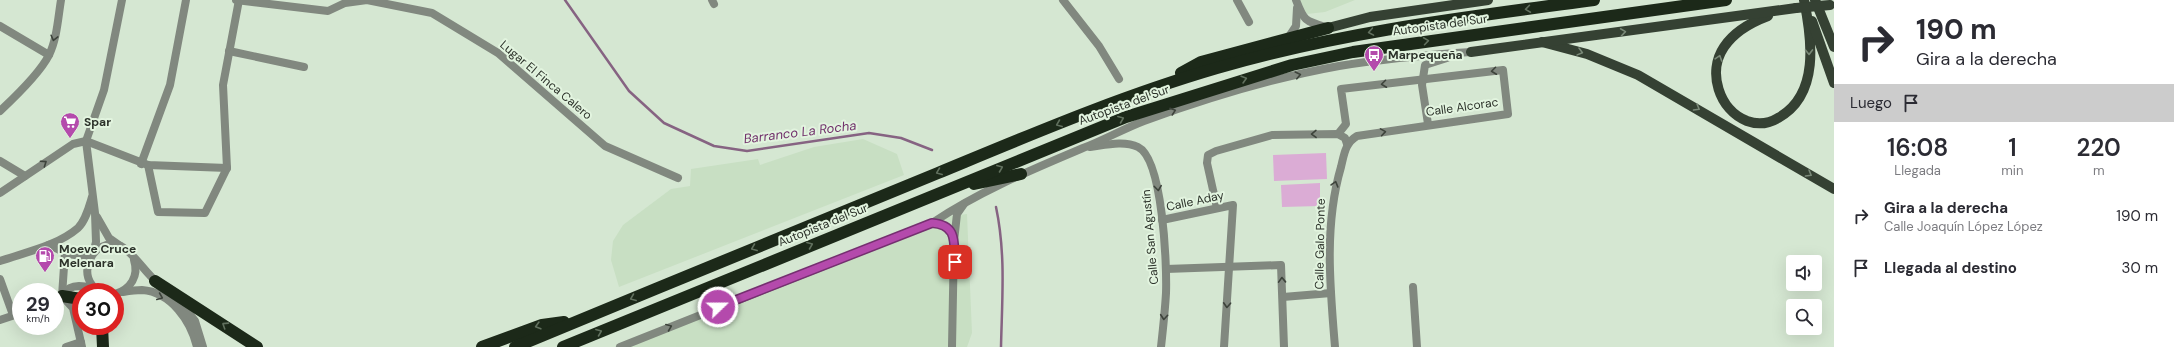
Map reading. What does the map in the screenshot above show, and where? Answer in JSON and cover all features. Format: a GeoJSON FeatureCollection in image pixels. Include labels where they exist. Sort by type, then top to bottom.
{"type":"FeatureCollection","features":[{"type":"Feature","properties":{"kind":"highway","name":"Autopista del Sur"},"geometry":{"type":"LineString","coordinates":[[515,347],[1107,104],[1161,85],[1288,49],[1356,35],[1421,23],[1594,0]]}},
{"type":"Feature","properties":{"kind":"highway","name":"Autopista del Sur"},"geometry":{"type":"LineString","coordinates":[[563,347],[1126,117],[1292,65],[1353,52],[1726,0]]}},
{"type":"Feature","properties":{"kind":"highway"},"geometry":{"type":"LineString","coordinates":[[1161,85],[1201,62],[1328,28]]}},
{"type":"Feature","properties":{"kind":"highway"},"geometry":{"type":"LineString","coordinates":[[938,193],[1020,174]]}},
{"type":"Feature","properties":{"kind":"highway"},"geometry":{"type":"LineString","coordinates":[[155,281],[258,347]]}},
{"type":"Feature","properties":{"kind":"highway"},"geometry":{"type":"LineString","coordinates":[[482,347],[542,325],[577,321]]}},
{"type":"Feature","properties":{"kind":"highway"},"geometry":{"type":"LineString","coordinates":[[102,335],[103,347]]}},
{"type":"Feature","properties":{"kind":"highway"},"geometry":{"type":"LineString","coordinates":[[107,335],[107,347]]}},
{"type":"Feature","properties":{"kind":"main road"},"geometry":{"type":"LineString","coordinates":[[1415,10],[1450,0]]}},
{"type":"Feature","properties":{"kind":"main road"},"geometry":{"type":"LineString","coordinates":[[1328,28],[1370,17],[1488,0]]}},
{"type":"Feature","properties":{"kind":"main road"},"geometry":{"type":"LineString","coordinates":[[1783,10],[1763,18],[1739,32],[1724,47],[1719,56],[1716,75],[1720,93],[1726,106],[1735,115],[1754,123],[1763,124],[1780,117],[1789,111],[1803,94],[1807,83],[1810,56],[1809,22],[1804,0]]}},
{"type":"Feature","properties":{"kind":"main road"},"geometry":{"type":"LineString","coordinates":[[1804,0],[1834,83]]}},
{"type":"Feature","properties":{"kind":"main road"},"geometry":{"type":"LineString","coordinates":[[1816,0],[1833,43]]}},
{"type":"Feature","properties":{"kind":"main road"},"geometry":{"type":"LineString","coordinates":[[1471,52],[1832,4]]}},
{"type":"Feature","properties":{"kind":"main road"},"geometry":{"type":"LineString","coordinates":[[1542,42],[1587,54],[1638,76],[1834,189]]}},
{"type":"Feature","properties":{"kind":"street"},"geometry":{"type":"LineString","coordinates":[[0,111],[41,66],[49,55],[54,40],[61,0]]}},
{"type":"Feature","properties":{"kind":"street"},"geometry":{"type":"LineString","coordinates":[[93,283],[88,276],[87,268],[96,242],[95,213],[86,141],[104,90],[122,0]]}},
{"type":"Feature","properties":{"kind":"street"},"geometry":{"type":"LineString","coordinates":[[186,0],[170,85],[145,164],[158,212],[205,213],[227,168],[223,85],[238,0]]}},
{"type":"Feature","properties":{"kind":"street","name":"Lugar El Finca Calero"},"geometry":{"type":"LineString","coordinates":[[238,0],[328,11],[345,3],[367,0],[432,13],[498,53],[605,146],[678,178]]}},
{"type":"Feature","properties":{"kind":"street"},"geometry":{"type":"LineString","coordinates":[[1063,0],[1099,46],[1119,78]]}},
{"type":"Feature","properties":{"kind":"street"},"geometry":{"type":"LineString","coordinates":[[1237,0],[1249,22]]}},
{"type":"Feature","properties":{"kind":"street"},"geometry":{"type":"LineString","coordinates":[[1296,1],[1302,17],[1309,24],[1328,28]]}},
{"type":"Feature","properties":{"kind":"street"},"geometry":{"type":"LineString","coordinates":[[1288,38],[1296,26],[1296,1]]}},
{"type":"Feature","properties":{"kind":"street"},"geometry":{"type":"LineString","coordinates":[[0,26],[49,55]]}},
{"type":"Feature","properties":{"kind":"street"},"geometry":{"type":"LineString","coordinates":[[229,51],[304,67]]}},
{"type":"Feature","properties":{"kind":"street"},"geometry":{"type":"LineString","coordinates":[[1428,124],[1422,79],[1425,65],[1437,60],[1461,56],[1471,52]]}},
{"type":"Feature","properties":{"kind":"street"},"geometry":{"type":"LineString","coordinates":[[620,347],[932,223],[967,201],[1020,174],[1086,148],[1105,137],[1144,122],[1256,85],[1344,66],[1402,57],[1471,52]]}},
{"type":"Feature","properties":{"kind":"street","name":"Calle Alcorac"},"geometry":{"type":"LineString","coordinates":[[1347,144],[1357,136],[1428,124],[1508,114],[1503,70],[1422,79]]}},
{"type":"Feature","properties":{"kind":"street"},"geometry":{"type":"LineString","coordinates":[[1357,136],[1348,129],[1346,124],[1341,89],[1422,79]]}},
{"type":"Feature","properties":{"kind":"street"},"geometry":{"type":"LineString","coordinates":[[1338,134],[1346,124]]}},
{"type":"Feature","properties":{"kind":"street"},"geometry":{"type":"LineString","coordinates":[[1217,208],[1207,163],[1208,155],[1216,151],[1263,136],[1338,134],[1346,138],[1347,144]]}},
{"type":"Feature","properties":{"kind":"street"},"geometry":{"type":"LineString","coordinates":[[0,193],[73,144],[86,141],[145,164],[227,168]]}},
{"type":"Feature","properties":{"kind":"street","name":"Calle San Agustín"},"geometry":{"type":"LineString","coordinates":[[1086,148],[1128,144],[1139,147],[1154,168],[1162,220],[1166,269],[1161,347]]}},
{"type":"Feature","properties":{"kind":"street","name":"Calle Galo Ponte"},"geometry":{"type":"LineString","coordinates":[[1335,347],[1331,293],[1330,211],[1333,193],[1347,144]]}},
{"type":"Feature","properties":{"kind":"street"},"geometry":{"type":"LineString","coordinates":[[0,161],[25,176]]}},
{"type":"Feature","properties":{"kind":"street"},"geometry":{"type":"LineString","coordinates":[[0,261],[49,246],[78,227],[86,215],[92,197]]}},
{"type":"Feature","properties":{"kind":"street"},"geometry":{"type":"LineString","coordinates":[[952,347],[954,241],[957,214],[967,201]]}},
{"type":"Feature","properties":{"kind":"street","name":"Calle Aday"},"geometry":{"type":"LineString","coordinates":[[1162,220],[1233,205],[1229,266]]}},
{"type":"Feature","properties":{"kind":"street"},"geometry":{"type":"LineString","coordinates":[[95,213],[109,238],[126,249],[155,281],[177,298],[195,321],[203,347]]}},
{"type":"Feature","properties":{"kind":"street"},"geometry":{"type":"LineString","coordinates":[[932,223],[943,224],[951,230],[954,241]]}},
{"type":"Feature","properties":{"kind":"street"},"geometry":{"type":"LineString","coordinates":[[49,246],[74,256],[84,257],[92,254],[105,245],[120,246]]}},
{"type":"Feature","properties":{"kind":"street"},"geometry":{"type":"LineString","coordinates":[[60,283],[65,252]]}},
{"type":"Feature","properties":{"kind":"street"},"geometry":{"type":"LineString","coordinates":[[124,290],[129,287],[136,274],[134,259]]}},
{"type":"Feature","properties":{"kind":"street"},"geometry":{"type":"LineString","coordinates":[[1166,269],[1281,265],[1284,347]]}},
{"type":"Feature","properties":{"kind":"street"},"geometry":{"type":"LineString","coordinates":[[1224,347],[1229,266]]}},
{"type":"Feature","properties":{"kind":"street"},"geometry":{"type":"LineString","coordinates":[[0,279],[12,304]]}},
{"type":"Feature","properties":{"kind":"street"},"geometry":{"type":"LineString","coordinates":[[1413,287],[1418,347]]}},
{"type":"Feature","properties":{"kind":"street"},"geometry":{"type":"LineString","coordinates":[[124,292],[143,290],[165,298],[183,315],[194,335],[197,347]]}},
{"type":"Feature","properties":{"kind":"street"},"geometry":{"type":"LineString","coordinates":[[1283,297],[1331,293]]}},
{"type":"Feature","properties":{"kind":"street"},"geometry":{"type":"LineString","coordinates":[[64,302],[73,308],[81,345],[66,347]]}},
{"type":"Feature","properties":{"kind":"street"},"geometry":{"type":"LineString","coordinates":[[0,320],[12,316]]}},
{"type":"Feature","properties":{"kind":"shaded area"},"geometry":{"type":"Polygon","coordinates":[[[1299,0],[1355,0],[1325,12],[1307,14],[1299,0]]]}},
{"type":"Feature","properties":{"kind":"shaded area"},"geometry":{"type":"Polygon","coordinates":[[[863,139],[897,154],[904,175],[619,287],[611,260],[613,241],[623,225],[671,189],[690,186],[691,169],[758,159],[760,165],[814,147],[863,139]]]}},
{"type":"Feature","properties":{"kind":"shaded area"},"geometry":{"type":"Polygon","coordinates":[[[1326,153],[1327,179],[1274,181],[1273,155],[1326,153]]]}},
{"type":"Feature","properties":{"kind":"shaded area"},"geometry":{"type":"Polygon","coordinates":[[[1320,183],[1320,206],[1282,207],[1281,185],[1320,183]]]}},
{"type":"Feature","properties":{"kind":"shaded area"},"geometry":{"type":"Polygon","coordinates":[[[967,214],[972,333],[967,347],[626,347],[932,219],[967,214]]]}},
{"type":"Feature","properties":{"kind":"waterway","name":"Barranco La Rocha"},"geometry":{"type":"LineString","coordinates":[[565,0],[629,91],[664,123],[714,146],[747,151],[869,133],[901,138],[932,150]]}},
{"type":"Feature","properties":{"kind":"waterway","name":"Barranco La Rocha"},"geometry":{"type":"LineString","coordinates":[[996,207],[1002,260],[1001,347]]}},
{"type":"Feature","properties":{"kind":"place","name":"Marpequeña"},"geometry":{"type":"Point","coordinates":[1374,72]}},
{"type":"Feature","properties":{"kind":"place","name":"Spar"},"geometry":{"type":"Point","coordinates":[70,139]}},
{"type":"Feature","properties":{"kind":"place","name":"Moeve Cruce Melenara"},"geometry":{"type":"Point","coordinates":[45,273]}},
{"type":"Feature","properties":{"kind":"route"},"geometry":{"type":"LineString","coordinates":[[718,307],[932,223],[943,224],[951,230],[954,241],[955,262]]}}]}
